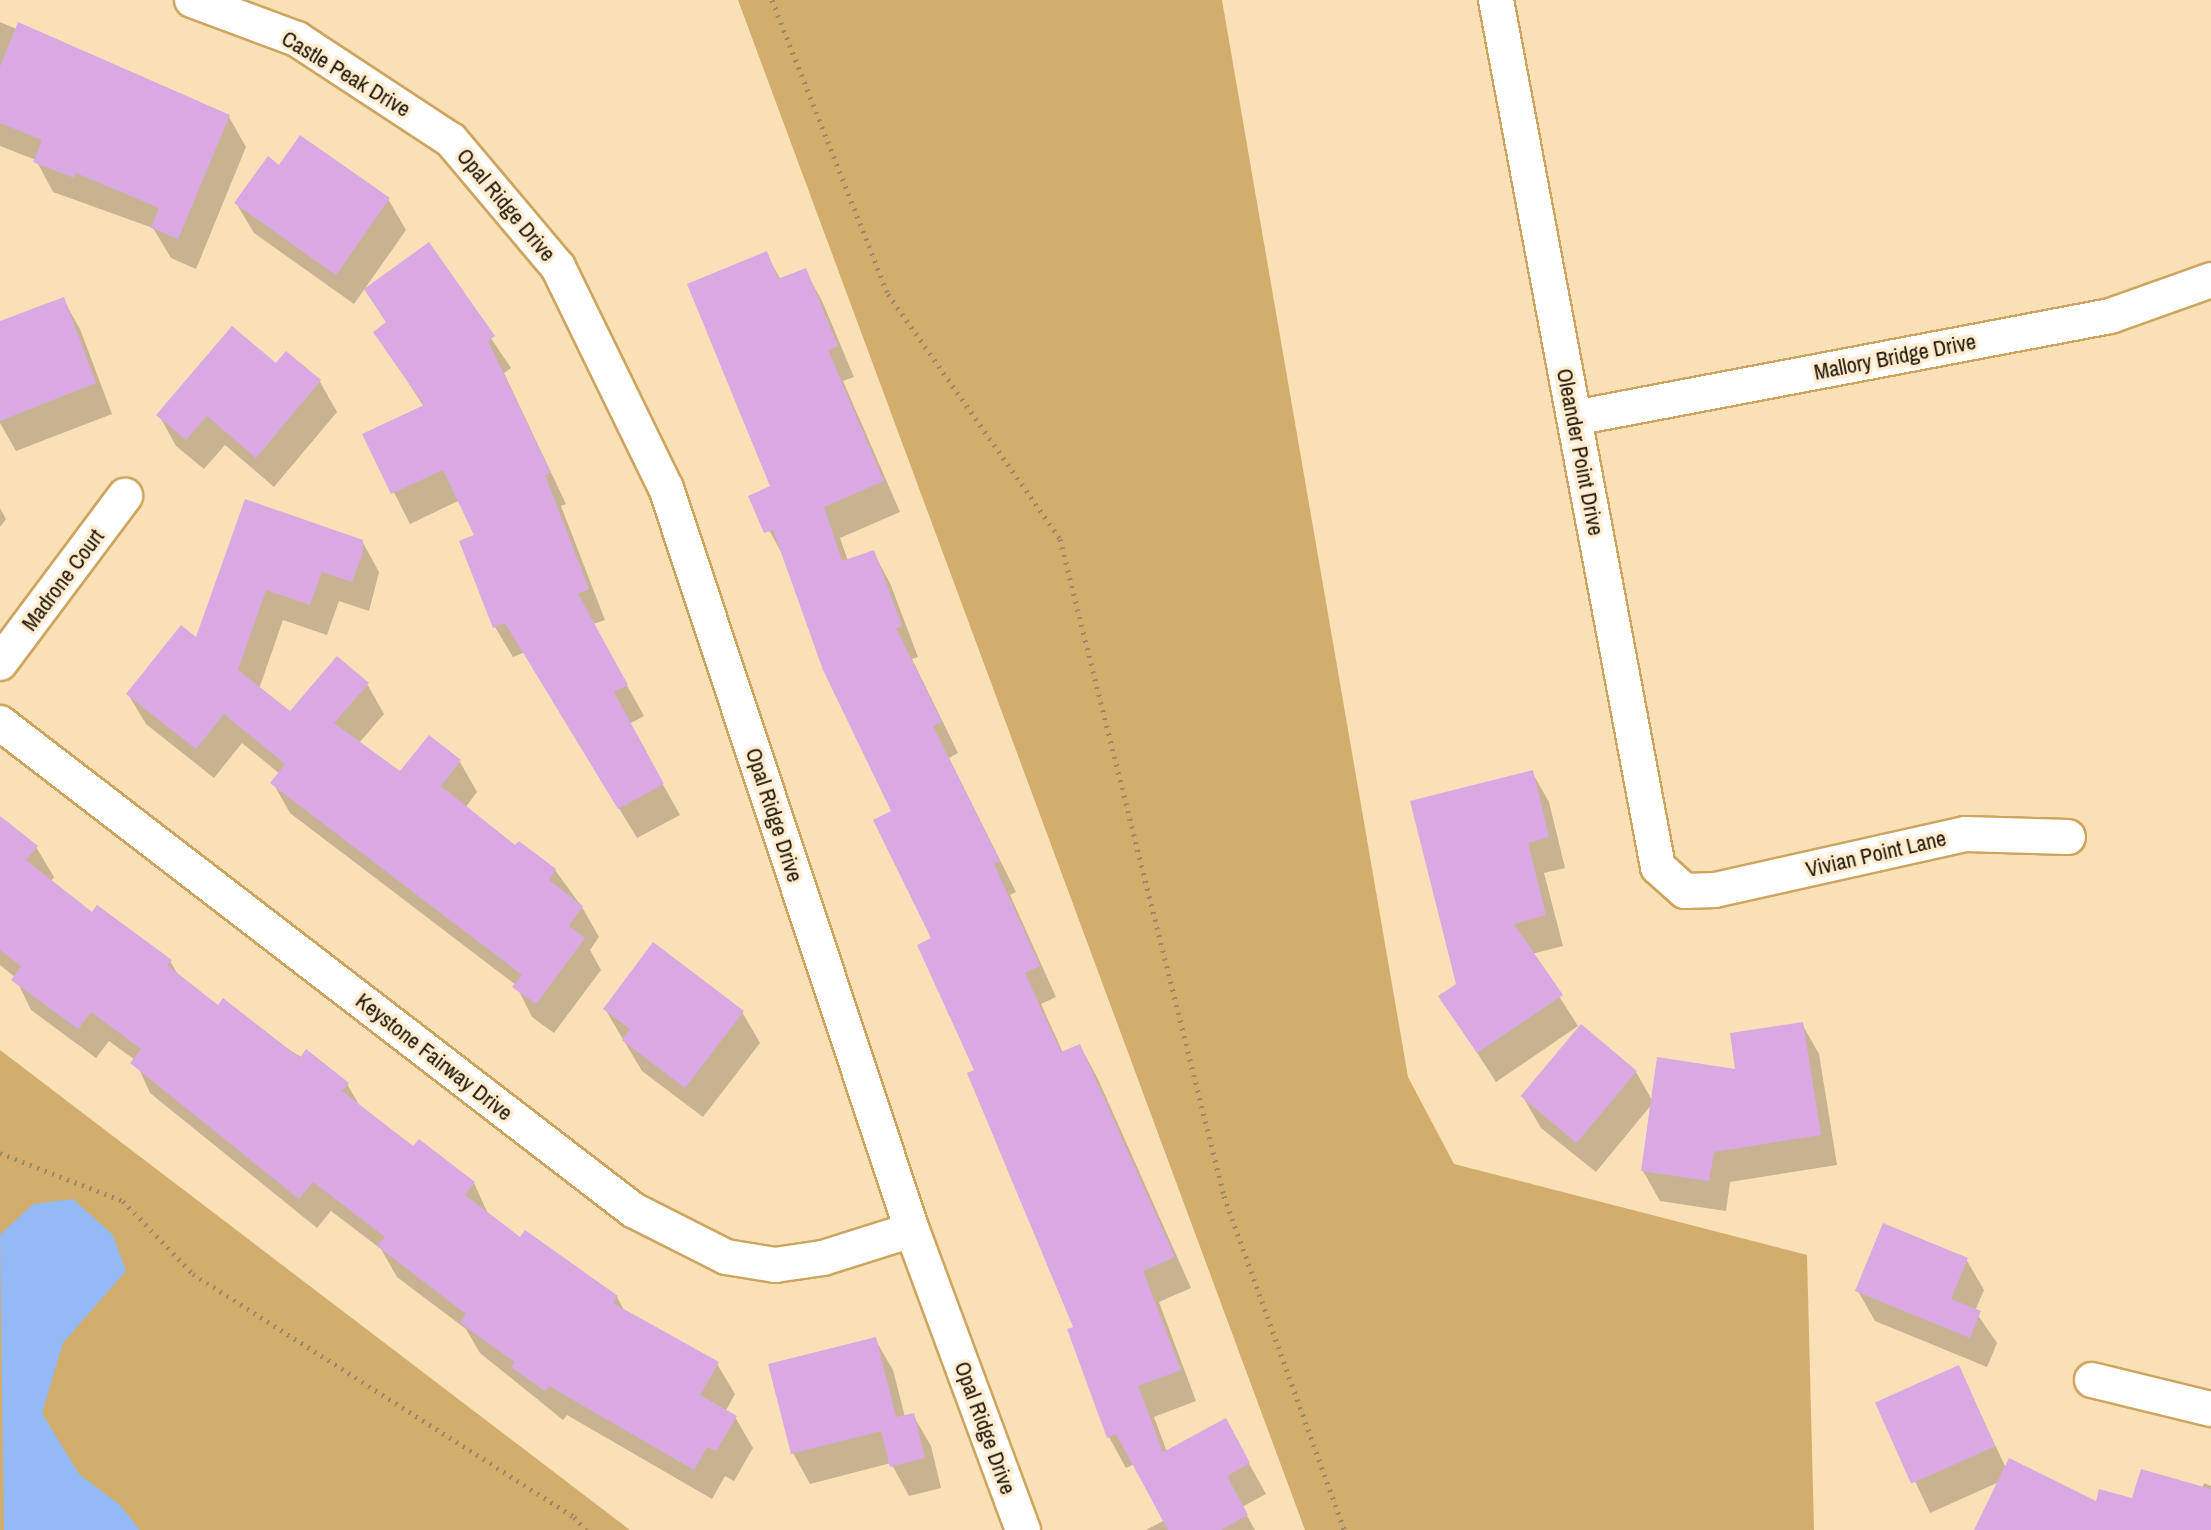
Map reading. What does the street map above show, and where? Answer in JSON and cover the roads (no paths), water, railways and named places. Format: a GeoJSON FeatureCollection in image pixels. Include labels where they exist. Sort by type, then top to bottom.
{"type":"FeatureCollection","features":[{"type":"Feature","properties":{"kind":"street","name":"Castle Peak Drive"},"geometry":{"type":"LineString","coordinates":[[192,0],[297,39],[451,140]]}},
{"type":"Feature","properties":{"kind":"street","name":"Oleander Point Drive"},"geometry":{"type":"LineString","coordinates":[[1496,0],[1658,867],[1685,891]]}},
{"type":"Feature","properties":{"kind":"street","name":"Opal Ridge Drive"},"geometry":{"type":"LineString","coordinates":[[451,140],[558,267],[666,488],[912,1230],[1023,1530]]}},
{"type":"Feature","properties":{"kind":"street","name":"Mallory Bridge Drive"},"geometry":{"type":"LineString","coordinates":[[1574,418],[2110,316],[2211,280]]}},
{"type":"Feature","properties":{"kind":"street","name":"Madrone Court"},"geometry":{"type":"LineString","coordinates":[[0,663],[125,496]]}},
{"type":"Feature","properties":{"kind":"street","name":"Keystone Fairway Drive"},"geometry":{"type":"LineString","coordinates":[[0,723],[657,1224],[726,1257],[775,1265],[823,1258],[912,1230]]}},
{"type":"Feature","properties":{"kind":"street","name":"Vivian Point Lane"},"geometry":{"type":"LineString","coordinates":[[1685,891],[1715,890],[1966,834],[2068,837]]}},
{"type":"Feature","properties":{"kind":"street"},"geometry":{"type":"LineString","coordinates":[[2092,1380],[2211,1409]]}},
{"type":"Feature","properties":{"kind":"water"},"geometry":{"type":"Polygon","coordinates":[[[73,1199],[113,1235],[126,1271],[63,1343],[42,1413],[79,1474],[120,1505],[140,1530],[4,1530],[0,1235],[33,1204],[73,1199]]]}}]}
